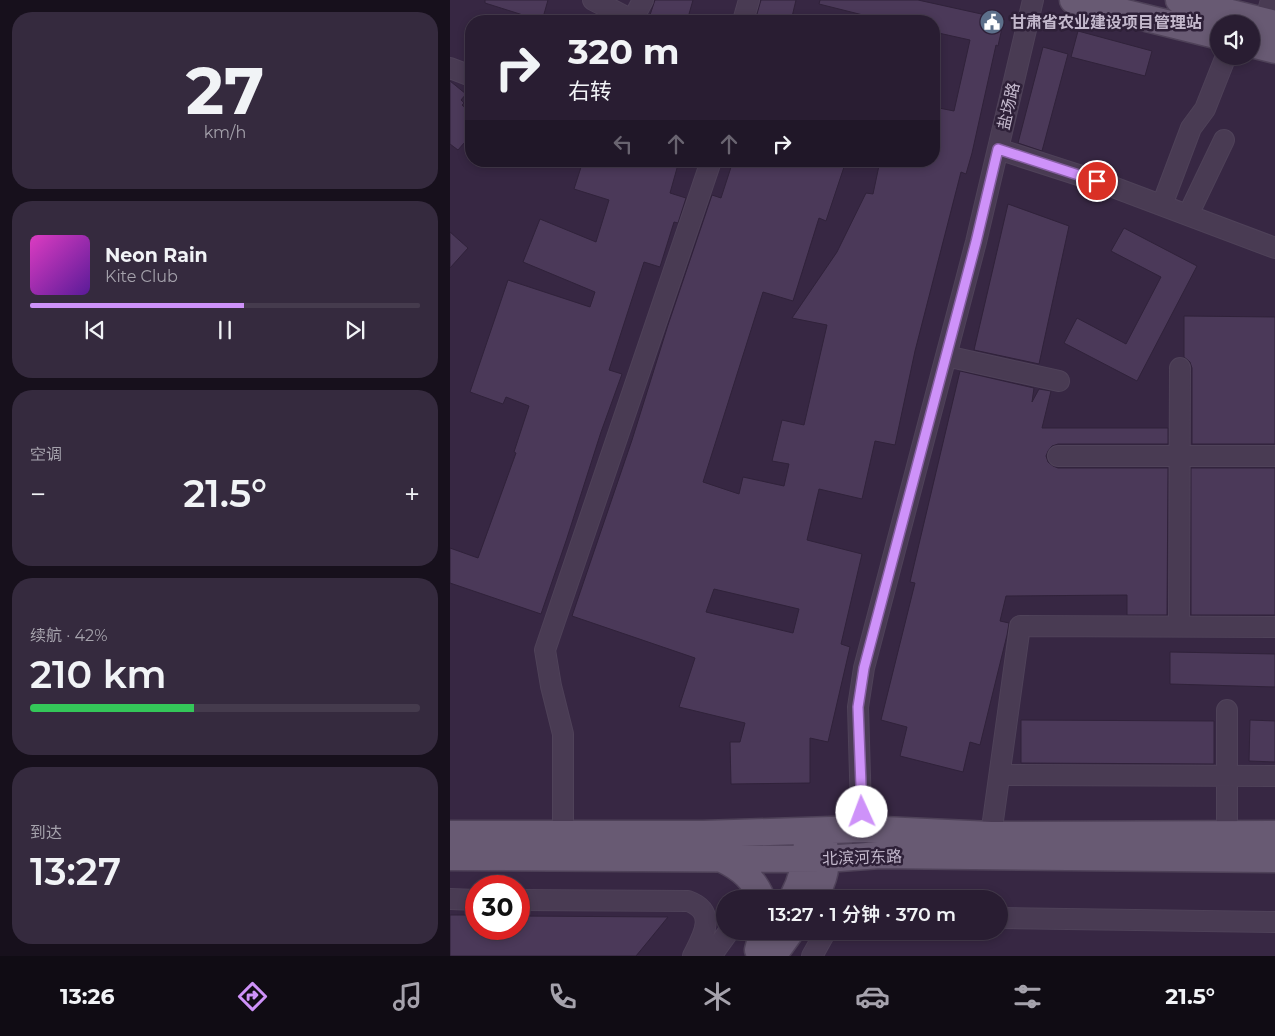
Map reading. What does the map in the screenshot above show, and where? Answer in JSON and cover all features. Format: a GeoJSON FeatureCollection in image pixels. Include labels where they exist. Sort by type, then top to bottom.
{"type":"FeatureCollection","features":[{"type":"Feature","properties":{"kind":"main road"},"geometry":{"type":"LineString","coordinates":[[1073,0],[1210,34]]}},
{"type":"Feature","properties":{"kind":"main road"},"geometry":{"type":"LineString","coordinates":[[1179,0],[1270,15]]}},
{"type":"Feature","properties":{"kind":"main road"},"geometry":{"type":"LineString","coordinates":[[1260,46],[1275,50]]}},
{"type":"Feature","properties":{"kind":"main road","name":"北滨河东路"},"geometry":{"type":"LineString","coordinates":[[450,834],[703,834],[862,829],[991,835],[1275,834]]}},
{"type":"Feature","properties":{"kind":"main road"},"geometry":{"type":"LineString","coordinates":[[814,830],[821,886],[819,890]]}},
{"type":"Feature","properties":{"kind":"main road","name":"北滨河东路"},"geometry":{"type":"LineString","coordinates":[[450,857],[817,859],[880,855],[1275,858]]}},
{"type":"Feature","properties":{"kind":"main road"},"geometry":{"type":"LineString","coordinates":[[722,859],[742,870],[754,890]]}},
{"type":"Feature","properties":{"kind":"main road"},"geometry":{"type":"LineString","coordinates":[[797,890],[817,859]]}},
{"type":"Feature","properties":{"kind":"street"},"geometry":{"type":"LineString","coordinates":[[593,0],[621,15]]}},
{"type":"Feature","properties":{"kind":"street"},"geometry":{"type":"LineString","coordinates":[[635,15],[643,0]]}},
{"type":"Feature","properties":{"kind":"street"},"geometry":{"type":"LineString","coordinates":[[745,15],[749,0]]}},
{"type":"Feature","properties":{"kind":"street","name":"盐场路"},"geometry":{"type":"LineString","coordinates":[[862,857],[858,707],[864,668],[976,242],[1034,0]]}},
{"type":"Feature","properties":{"kind":"street"},"geometry":{"type":"LineString","coordinates":[[1162,205],[1191,128],[1205,109],[1222,65]]}},
{"type":"Feature","properties":{"kind":"street"},"geometry":{"type":"LineString","coordinates":[[450,68],[465,74]]}},
{"type":"Feature","properties":{"kind":"street"},"geometry":{"type":"LineString","coordinates":[[1188,215],[1224,140]]}},
{"type":"Feature","properties":{"kind":"street"},"geometry":{"type":"LineString","coordinates":[[998,149],[1097,181],[1275,248]]}},
{"type":"Feature","properties":{"kind":"street"},"geometry":{"type":"LineString","coordinates":[[563,835],[563,734],[551,686],[545,650],[710,167]]}},
{"type":"Feature","properties":{"kind":"street"},"geometry":{"type":"LineString","coordinates":[[946,356],[1059,381]]}},
{"type":"Feature","properties":{"kind":"street"},"geometry":{"type":"LineString","coordinates":[[1179,626],[1180,368]]}},
{"type":"Feature","properties":{"kind":"street"},"geometry":{"type":"LineString","coordinates":[[1058,456],[1275,456]]}},
{"type":"Feature","properties":{"kind":"street"},"geometry":{"type":"LineString","coordinates":[[991,835],[1020,626],[1275,627]]}},
{"type":"Feature","properties":{"kind":"street"},"geometry":{"type":"LineString","coordinates":[[1227,710],[1227,834]]}},
{"type":"Feature","properties":{"kind":"street"},"geometry":{"type":"LineString","coordinates":[[1000,775],[1275,776]]}},
{"type":"Feature","properties":{"kind":"street"},"geometry":{"type":"LineString","coordinates":[[450,899],[465,900]]}},
{"type":"Feature","properties":{"kind":"street"},"geometry":{"type":"LineString","coordinates":[[530,900],[688,901],[700,908],[706,921],[706,928],[693,956]]}},
{"type":"Feature","properties":{"kind":"street"},"geometry":{"type":"LineString","coordinates":[[1008,918],[1275,922]]}},
{"type":"Feature","properties":{"kind":"street"},"geometry":{"type":"LineString","coordinates":[[711,956],[723,940]]}},
{"type":"Feature","properties":{"kind":"street"},"geometry":{"type":"LineString","coordinates":[[812,956],[821,940]]}},
{"type":"Feature","properties":{"kind":"building"},"geometry":{"type":"Polygon","coordinates":[[[485,0],[548,0],[544,15],[523,15],[485,3],[485,0]]]}},
{"type":"Feature","properties":{"kind":"building"},"geometry":{"type":"Polygon","coordinates":[[[655,0],[693,0],[689,15],[650,15],[655,0]]]}},
{"type":"Feature","properties":{"kind":"building"},"geometry":{"type":"Polygon","coordinates":[[[761,0],[796,0],[792,15],[757,15],[761,0]]]}},
{"type":"Feature","properties":{"kind":"building"},"geometry":{"type":"Polygon","coordinates":[[[820,0],[918,0],[1004,19],[998,46],[996,45],[972,153],[966,174],[961,172],[915,351],[895,445],[875,441],[862,499],[819,489],[807,540],[862,554],[841,644],[850,647],[828,742],[810,738],[810,783],[731,784],[730,742],[740,742],[745,723],[679,707],[695,658],[572,616],[712,195],[721,198],[731,167],[844,167],[826,221],[819,218],[793,301],[763,292],[703,482],[739,494],[743,477],[784,486],[789,464],[772,461],[782,420],[804,425],[827,325],[792,318],[837,252],[866,193],[873,194],[879,167],[940,167],[940,108],[954,111],[970,40],[940,33],[940,15],[863,15],[819,4],[820,0]],[[714,589],[706,612],[793,633],[799,609],[714,589]]]}},
{"type":"Feature","properties":{"kind":"building"},"geometry":{"type":"Polygon","coordinates":[[[1078,31],[1152,51],[1145,76],[1071,57],[1078,31]]]}},
{"type":"Feature","properties":{"kind":"building"},"geometry":{"type":"Polygon","coordinates":[[[1043,47],[1068,54],[1042,151],[1018,143],[1043,47]]]}},
{"type":"Feature","properties":{"kind":"building"},"geometry":{"type":"Polygon","coordinates":[[[450,81],[465,93],[461,100],[465,108],[465,142],[458,150],[450,144],[450,81]]]}},
{"type":"Feature","properties":{"kind":"building"},"geometry":{"type":"Polygon","coordinates":[[[581,167],[677,167],[670,193],[686,198],[678,223],[674,222],[660,267],[644,262],[609,370],[622,374],[541,614],[450,583],[450,548],[478,558],[516,453],[514,452],[529,406],[506,397],[503,404],[470,392],[508,280],[590,307],[595,292],[523,262],[540,219],[596,242],[609,200],[574,189],[581,167]]]}},
{"type":"Feature","properties":{"kind":"building"},"geometry":{"type":"Polygon","coordinates":[[[1008,204],[1069,226],[1039,364],[974,350],[1008,204]]]}},
{"type":"Feature","properties":{"kind":"building"},"geometry":{"type":"Polygon","coordinates":[[[1124,228],[1197,266],[1137,381],[1064,343],[1077,318],[1126,344],[1161,277],[1111,251],[1124,228]]]}},
{"type":"Feature","properties":{"kind":"building"},"geometry":{"type":"Polygon","coordinates":[[[450,232],[468,248],[450,268],[450,232]]]}},
{"type":"Feature","properties":{"kind":"building"},"geometry":{"type":"Polygon","coordinates":[[[1184,316],[1275,317],[1275,444],[1192,444],[1192,368],[1190,362],[1184,357],[1184,316]]]}},
{"type":"Feature","properties":{"kind":"building"},"geometry":{"type":"Polygon","coordinates":[[[960,371],[1034,388],[1032,402],[1039,389],[1051,391],[1042,428],[1168,428],[1168,444],[1058,444],[1052,446],[1046,456],[1048,462],[1058,468],[1168,468],[1167,615],[1127,615],[1127,595],[1006,596],[1000,621],[1009,623],[1007,635],[980,745],[970,742],[963,772],[900,756],[907,727],[881,720],[915,583],[910,582],[960,371]]]}},
{"type":"Feature","properties":{"kind":"building"},"geometry":{"type":"Polygon","coordinates":[[[1191,468],[1275,468],[1275,615],[1191,615],[1191,468]]]}},
{"type":"Feature","properties":{"kind":"building"},"geometry":{"type":"Polygon","coordinates":[[[1170,652],[1275,654],[1275,687],[1170,684],[1170,652]]]}},
{"type":"Feature","properties":{"kind":"building"},"geometry":{"type":"Polygon","coordinates":[[[1021,720],[1214,721],[1214,764],[1021,763],[1021,720]]]}},
{"type":"Feature","properties":{"kind":"building"},"geometry":{"type":"Polygon","coordinates":[[[1250,720],[1275,721],[1275,762],[1249,761],[1250,720]]]}},
{"type":"Feature","properties":{"kind":"building"},"geometry":{"type":"Polygon","coordinates":[[[450,915],[465,915],[465,940],[530,940],[530,916],[668,917],[636,956],[450,956],[450,915]]]}},
{"type":"Feature","properties":{"kind":"place","name":"甘肃省农业建设项目管理站"},"geometry":{"type":"Point","coordinates":[992,22]}},
{"type":"Feature","properties":{"kind":"route"},"geometry":{"type":"LineString","coordinates":[[862,812],[858,707],[864,668],[976,242],[998,149],[1097,181]]}}]}
